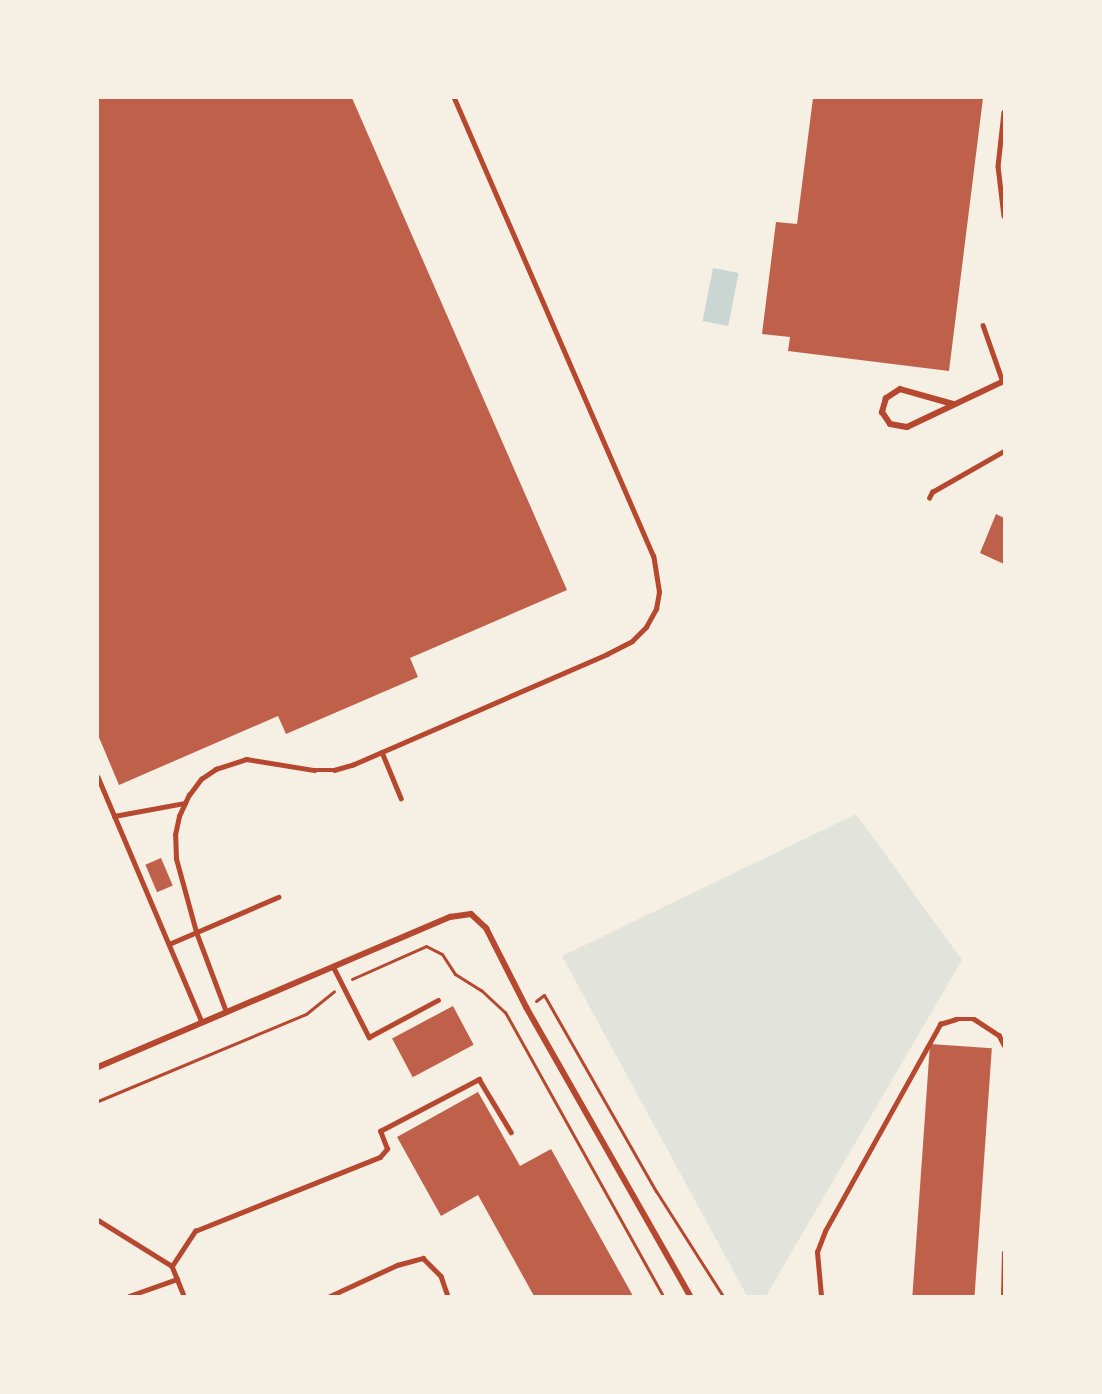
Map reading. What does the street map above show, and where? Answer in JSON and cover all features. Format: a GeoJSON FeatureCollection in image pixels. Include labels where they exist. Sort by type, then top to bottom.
{"type":"FeatureCollection","features":[{"type":"Feature","properties":{"kind":"street"},"geometry":{"type":"LineString","coordinates":[[953,404],[900,389],[886,398],[882,412],[890,424],[907,427],[1004,381]]}},
{"type":"Feature","properties":{"kind":"street"},"geometry":{"type":"LineString","coordinates":[[98,1066],[450,917],[471,914],[486,928],[543,1038],[690,1296]]}},
{"type":"Feature","properties":{"kind":"lane"},"geometry":{"type":"LineString","coordinates":[[226,1012],[196,932],[176,859],[175,835],[185,803],[201,779],[231,763],[246,759],[314,770],[334,770],[382,752],[632,641],[646,627],[656,609],[659,592],[653,556],[454,98]]}},
{"type":"Feature","properties":{"kind":"lane"},"geometry":{"type":"LineString","coordinates":[[1005,112],[998,166],[1005,216]]}},
{"type":"Feature","properties":{"kind":"lane"},"geometry":{"type":"LineString","coordinates":[[983,325],[1004,381]]}},
{"type":"Feature","properties":{"kind":"lane"},"geometry":{"type":"LineString","coordinates":[[929,498],[932,492],[1005,451]]}},
{"type":"Feature","properties":{"kind":"lane"},"geometry":{"type":"LineString","coordinates":[[382,752],[401,798]]}},
{"type":"Feature","properties":{"kind":"lane"},"geometry":{"type":"LineString","coordinates":[[98,777],[202,1022]]}},
{"type":"Feature","properties":{"kind":"lane"},"geometry":{"type":"LineString","coordinates":[[114,816],[185,803]]}},
{"type":"Feature","properties":{"kind":"lane"},"geometry":{"type":"LineString","coordinates":[[170,944],[278,897]]}},
{"type":"Feature","properties":{"kind":"lane"},"geometry":{"type":"LineString","coordinates":[[333,966],[369,1037],[438,1000]]}},
{"type":"Feature","properties":{"kind":"lane"},"geometry":{"type":"LineString","coordinates":[[821,1296],[817,1252],[825,1231],[940,1024],[956,1019],[974,1019],[999,1035],[1005,1045]]}},
{"type":"Feature","properties":{"kind":"lane"},"geometry":{"type":"LineString","coordinates":[[172,1266],[195,1230],[380,1156],[387,1149],[380,1131],[478,1078],[511,1132]]}},
{"type":"Feature","properties":{"kind":"lane"},"geometry":{"type":"LineString","coordinates":[[98,1220],[172,1266],[184,1296]]}},
{"type":"Feature","properties":{"kind":"lane"},"geometry":{"type":"LineString","coordinates":[[1003,1296],[1005,1253]]}},
{"type":"Feature","properties":{"kind":"lane"},"geometry":{"type":"LineString","coordinates":[[330,1296],[397,1265],[423,1258],[441,1276],[448,1296]]}},
{"type":"Feature","properties":{"kind":"lane"},"geometry":{"type":"LineString","coordinates":[[129,1296],[177,1279]]}},
{"type":"Feature","properties":{"kind":"path"},"geometry":{"type":"LineString","coordinates":[[98,1101],[306,1014],[341,985],[426,946],[442,954],[456,974],[481,990],[505,1012],[663,1296]]}},
{"type":"Feature","properties":{"kind":"path"},"geometry":{"type":"LineString","coordinates":[[544,995],[656,1191],[723,1296]]}},
{"type":"Feature","properties":{"kind":"shaded area"},"geometry":{"type":"Polygon","coordinates":[[[713,268],[739,273],[728,326],[703,321],[713,268]]]}},
{"type":"Feature","properties":{"kind":"shaded area"},"geometry":{"type":"Polygon","coordinates":[[[856,814],[962,960],[766,1296],[747,1296],[562,956],[856,814]]]}},
{"type":"Feature","properties":{"kind":"building"},"geometry":{"type":"Polygon","coordinates":[[[98,98],[352,98],[567,590],[410,658],[418,677],[286,734],[278,716],[119,785],[98,735],[98,98]]]}},
{"type":"Feature","properties":{"kind":"building"},"geometry":{"type":"Polygon","coordinates":[[[813,98],[983,98],[949,371],[788,351],[790,337],[762,334],[776,222],[797,224],[813,98]]]}},
{"type":"Feature","properties":{"kind":"building"},"geometry":{"type":"Polygon","coordinates":[[[996,514],[1004,518],[1004,564],[980,553],[996,514]]]}},
{"type":"Feature","properties":{"kind":"building"},"geometry":{"type":"Polygon","coordinates":[[[161,858],[173,886],[157,892],[145,865],[161,858]]]}},
{"type":"Feature","properties":{"kind":"building"},"geometry":{"type":"Polygon","coordinates":[[[453,1006],[474,1045],[413,1077],[392,1038],[453,1006]]]}},
{"type":"Feature","properties":{"kind":"building"},"geometry":{"type":"Polygon","coordinates":[[[930,1044],[992,1048],[975,1296],[912,1295],[930,1044]]]}},
{"type":"Feature","properties":{"kind":"building"},"geometry":{"type":"Polygon","coordinates":[[[478,1092],[520,1166],[551,1149],[633,1296],[534,1296],[478,1195],[441,1216],[397,1137],[478,1092]]]}}]}
